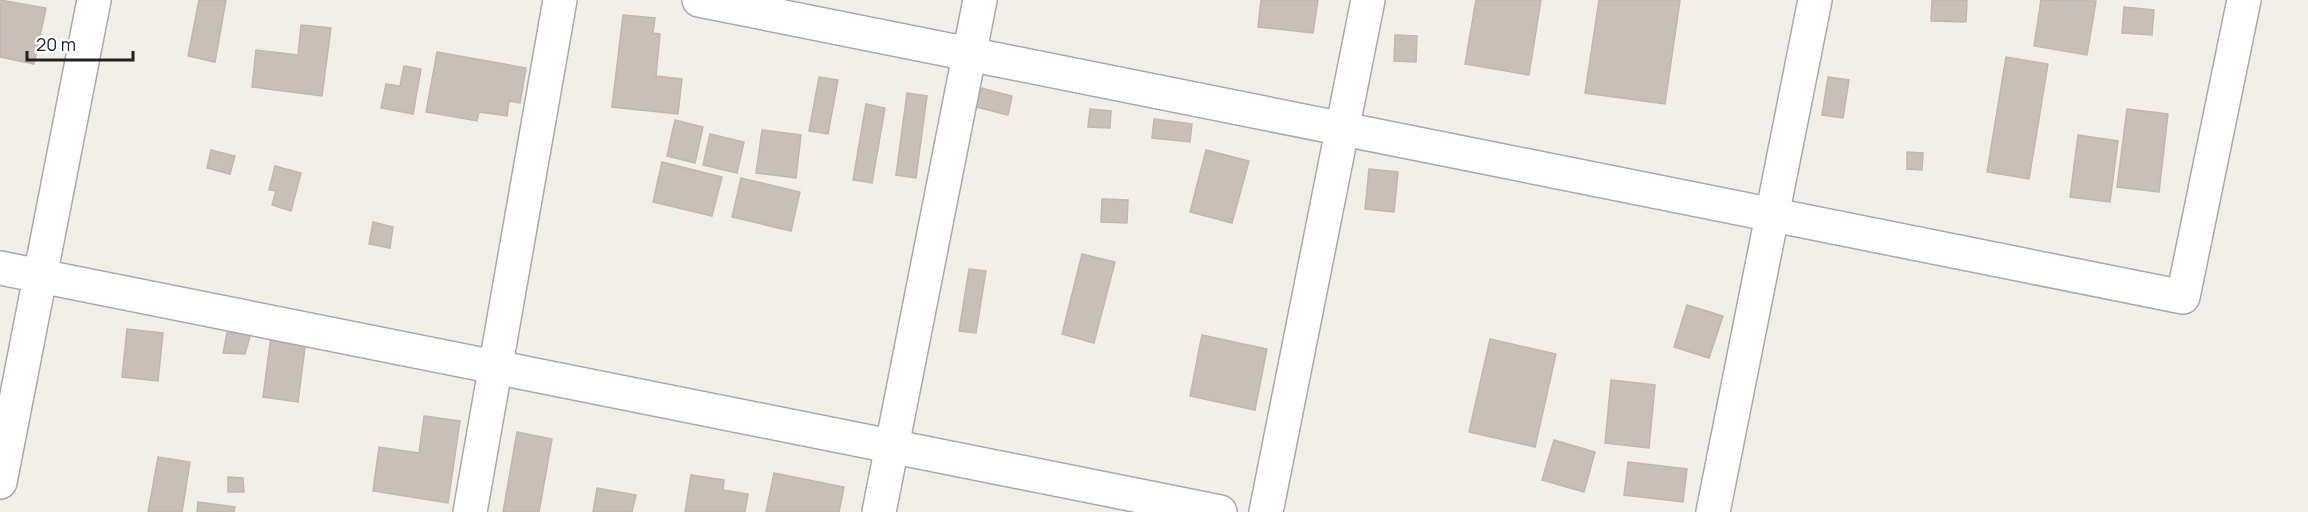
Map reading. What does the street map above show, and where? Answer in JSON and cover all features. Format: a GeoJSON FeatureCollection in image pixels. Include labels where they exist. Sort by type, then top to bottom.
{"type":"FeatureCollection","features":[{"type":"Feature","properties":{"kind":"street"},"geometry":{"type":"LineString","coordinates":[[0,482],[94,0]]}},
{"type":"Feature","properties":{"kind":"street"},"geometry":{"type":"LineString","coordinates":[[470,512],[560,0]]}},
{"type":"Feature","properties":{"kind":"street"},"geometry":{"type":"LineString","coordinates":[[699,0],[2183,297],[2244,0]]}},
{"type":"Feature","properties":{"kind":"street"},"geometry":{"type":"LineString","coordinates":[[879,512],[980,0]]}},
{"type":"Feature","properties":{"kind":"street"},"geometry":{"type":"LineString","coordinates":[[1266,512],[1368,0]]}},
{"type":"Feature","properties":{"kind":"street"},"geometry":{"type":"LineString","coordinates":[[1713,512],[1815,0]]}},
{"type":"Feature","properties":{"kind":"street"},"geometry":{"type":"LineString","coordinates":[[0,267],[1220,512]]}},
{"type":"Feature","properties":{"kind":"building"},"geometry":{"type":"Polygon","coordinates":[[[0,0],[46,8],[34,64],[0,57],[0,0]]]}},
{"type":"Feature","properties":{"kind":"building"},"geometry":{"type":"Polygon","coordinates":[[[199,0],[226,0],[215,62],[188,56],[199,0]]]}},
{"type":"Feature","properties":{"kind":"building"},"geometry":{"type":"Polygon","coordinates":[[[1261,0],[1318,0],[1313,33],[1258,27],[1261,0]]]}},
{"type":"Feature","properties":{"kind":"building"},"geometry":{"type":"Polygon","coordinates":[[[1476,0],[1541,0],[1529,75],[1465,64],[1476,0]]]}},
{"type":"Feature","properties":{"kind":"building"},"geometry":{"type":"Polygon","coordinates":[[[1599,0],[1680,0],[1665,104],[1585,93],[1599,0]]]}},
{"type":"Feature","properties":{"kind":"building"},"geometry":{"type":"Polygon","coordinates":[[[1932,0],[1967,0],[1966,22],[1931,21],[1932,0]]]}},
{"type":"Feature","properties":{"kind":"building"},"geometry":{"type":"Polygon","coordinates":[[[2041,0],[2096,1],[2087,55],[2034,46],[2041,0]]]}},
{"type":"Feature","properties":{"kind":"building"},"geometry":{"type":"Polygon","coordinates":[[[2124,7],[2154,10],[2152,35],[2122,33],[2124,7]]]}},
{"type":"Feature","properties":{"kind":"building"},"geometry":{"type":"Polygon","coordinates":[[[623,15],[655,18],[653,33],[660,34],[656,76],[682,79],[678,114],[612,107],[623,15]]]}},
{"type":"Feature","properties":{"kind":"building"},"geometry":{"type":"Polygon","coordinates":[[[301,25],[331,28],[322,96],[252,87],[256,50],[298,55],[301,25]]]}},
{"type":"Feature","properties":{"kind":"building"},"geometry":{"type":"Polygon","coordinates":[[[1395,35],[1417,36],[1416,62],[1394,61],[1395,35]]]}},
{"type":"Feature","properties":{"kind":"building"},"geometry":{"type":"Polygon","coordinates":[[[437,52],[526,68],[520,103],[509,101],[507,116],[479,112],[477,121],[426,112],[437,52]]]}},
{"type":"Feature","properties":{"kind":"building"},"geometry":{"type":"Polygon","coordinates":[[[2006,57],[2048,64],[2029,179],[1987,172],[2006,57]]]}},
{"type":"Feature","properties":{"kind":"building"},"geometry":{"type":"Polygon","coordinates":[[[404,66],[421,69],[413,114],[381,108],[386,84],[400,86],[404,66]]]}},
{"type":"Feature","properties":{"kind":"building"},"geometry":{"type":"Polygon","coordinates":[[[819,77],[838,80],[828,134],[809,131],[819,77]]]}},
{"type":"Feature","properties":{"kind":"building"},"geometry":{"type":"Polygon","coordinates":[[[1828,77],[1849,80],[1843,118],[1822,115],[1828,77]]]}},
{"type":"Feature","properties":{"kind":"building"},"geometry":{"type":"Polygon","coordinates":[[[981,88],[1012,96],[1008,115],[976,107],[981,88]]]}},
{"type":"Feature","properties":{"kind":"building"},"geometry":{"type":"Polygon","coordinates":[[[907,93],[927,96],[916,178],[896,175],[907,93]]]}},
{"type":"Feature","properties":{"kind":"building"},"geometry":{"type":"Polygon","coordinates":[[[866,104],[885,108],[872,183],[853,180],[866,104]]]}},
{"type":"Feature","properties":{"kind":"building"},"geometry":{"type":"Polygon","coordinates":[[[1090,109],[1111,111],[1110,128],[1088,127],[1090,109]]]}},
{"type":"Feature","properties":{"kind":"building"},"geometry":{"type":"Polygon","coordinates":[[[2127,109],[2168,114],[2159,192],[2117,187],[2127,109]]]}},
{"type":"Feature","properties":{"kind":"building"},"geometry":{"type":"Polygon","coordinates":[[[1154,119],[1192,124],[1190,142],[1152,138],[1154,119]]]}},
{"type":"Feature","properties":{"kind":"building"},"geometry":{"type":"Polygon","coordinates":[[[675,120],[703,127],[695,163],[667,156],[675,120]]]}},
{"type":"Feature","properties":{"kind":"building"},"geometry":{"type":"Polygon","coordinates":[[[762,130],[801,135],[796,178],[756,173],[762,130]]]}},
{"type":"Feature","properties":{"kind":"building"},"geometry":{"type":"Polygon","coordinates":[[[710,134],[744,142],[737,173],[703,165],[710,134]]]}},
{"type":"Feature","properties":{"kind":"building"},"geometry":{"type":"Polygon","coordinates":[[[2078,135],[2118,141],[2110,202],[2070,197],[2078,135]]]}},
{"type":"Feature","properties":{"kind":"building"},"geometry":{"type":"Polygon","coordinates":[[[211,150],[235,156],[230,174],[207,168],[211,150]]]}},
{"type":"Feature","properties":{"kind":"building"},"geometry":{"type":"Polygon","coordinates":[[[1206,150],[1249,161],[1232,223],[1190,212],[1206,150]]]}},
{"type":"Feature","properties":{"kind":"building"},"geometry":{"type":"Polygon","coordinates":[[[1907,152],[1923,153],[1922,170],[1907,169],[1907,152]]]}},
{"type":"Feature","properties":{"kind":"building"},"geometry":{"type":"Polygon","coordinates":[[[662,162],[722,177],[712,216],[653,202],[662,162]]]}},
{"type":"Feature","properties":{"kind":"building"},"geometry":{"type":"Polygon","coordinates":[[[275,166],[301,173],[291,211],[272,205],[276,191],[269,190],[275,166]]]}},
{"type":"Feature","properties":{"kind":"building"},"geometry":{"type":"Polygon","coordinates":[[[1369,169],[1398,172],[1394,212],[1365,209],[1369,169]]]}},
{"type":"Feature","properties":{"kind":"building"},"geometry":{"type":"Polygon","coordinates":[[[741,178],[800,192],[791,231],[732,217],[741,178]]]}},
{"type":"Feature","properties":{"kind":"building"},"geometry":{"type":"Polygon","coordinates":[[[1102,199],[1128,200],[1127,223],[1101,222],[1102,199]]]}},
{"type":"Feature","properties":{"kind":"building"},"geometry":{"type":"Polygon","coordinates":[[[373,222],[393,227],[390,248],[369,244],[373,222]]]}},
{"type":"Feature","properties":{"kind":"building"},"geometry":{"type":"Polygon","coordinates":[[[1082,254],[1115,262],[1094,343],[1062,334],[1082,254]]]}},
{"type":"Feature","properties":{"kind":"building"},"geometry":{"type":"Polygon","coordinates":[[[969,269],[986,271],[976,333],[959,331],[969,269]]]}},
{"type":"Feature","properties":{"kind":"building"},"geometry":{"type":"Polygon","coordinates":[[[1687,305],[1723,316],[1709,358],[1674,347],[1687,305]]]}},
{"type":"Feature","properties":{"kind":"building"},"geometry":{"type":"Polygon","coordinates":[[[228,328],[251,333],[245,354],[223,353],[228,328]]]}},
{"type":"Feature","properties":{"kind":"building"},"geometry":{"type":"Polygon","coordinates":[[[127,329],[163,333],[158,381],[122,377],[127,329]]]}},
{"type":"Feature","properties":{"kind":"building"},"geometry":{"type":"Polygon","coordinates":[[[271,335],[306,340],[298,402],[263,397],[271,335]]]}},
{"type":"Feature","properties":{"kind":"building"},"geometry":{"type":"Polygon","coordinates":[[[1202,335],[1267,349],[1255,410],[1190,396],[1202,335]]]}},
{"type":"Feature","properties":{"kind":"building"},"geometry":{"type":"Polygon","coordinates":[[[1490,339],[1556,354],[1535,447],[1469,432],[1490,339]]]}},
{"type":"Feature","properties":{"kind":"building"},"geometry":{"type":"Polygon","coordinates":[[[1611,380],[1655,385],[1649,448],[1605,443],[1611,380]]]}},
{"type":"Feature","properties":{"kind":"building"},"geometry":{"type":"Polygon","coordinates":[[[424,416],[460,421],[448,503],[373,491],[379,447],[419,453],[424,416]]]}},
{"type":"Feature","properties":{"kind":"building"},"geometry":{"type":"Polygon","coordinates":[[[517,432],[552,439],[539,512],[503,512],[517,432]]]}},
{"type":"Feature","properties":{"kind":"building"},"geometry":{"type":"Polygon","coordinates":[[[1554,440],[1595,452],[1584,492],[1542,480],[1554,440]]]}},
{"type":"Feature","properties":{"kind":"building"},"geometry":{"type":"Polygon","coordinates":[[[158,457],[190,462],[182,512],[148,512],[158,457]]]}},
{"type":"Feature","properties":{"kind":"building"},"geometry":{"type":"Polygon","coordinates":[[[1628,462],[1687,469],[1683,502],[1624,495],[1628,462]]]}},
{"type":"Feature","properties":{"kind":"building"},"geometry":{"type":"Polygon","coordinates":[[[774,473],[844,487],[839,512],[766,512],[774,473]]]}},
{"type":"Feature","properties":{"kind":"building"},"geometry":{"type":"Polygon","coordinates":[[[691,475],[724,480],[723,490],[748,494],[745,512],[685,512],[691,475]]]}},
{"type":"Feature","properties":{"kind":"building"},"geometry":{"type":"Polygon","coordinates":[[[228,477],[243,478],[244,492],[228,492],[228,477]]]}},
{"type":"Feature","properties":{"kind":"building"},"geometry":{"type":"Polygon","coordinates":[[[597,488],[636,495],[632,512],[593,512],[597,488]]]}},
{"type":"Feature","properties":{"kind":"building"},"geometry":{"type":"Polygon","coordinates":[[[198,502],[235,507],[234,512],[197,512],[198,502]]]}}]}
